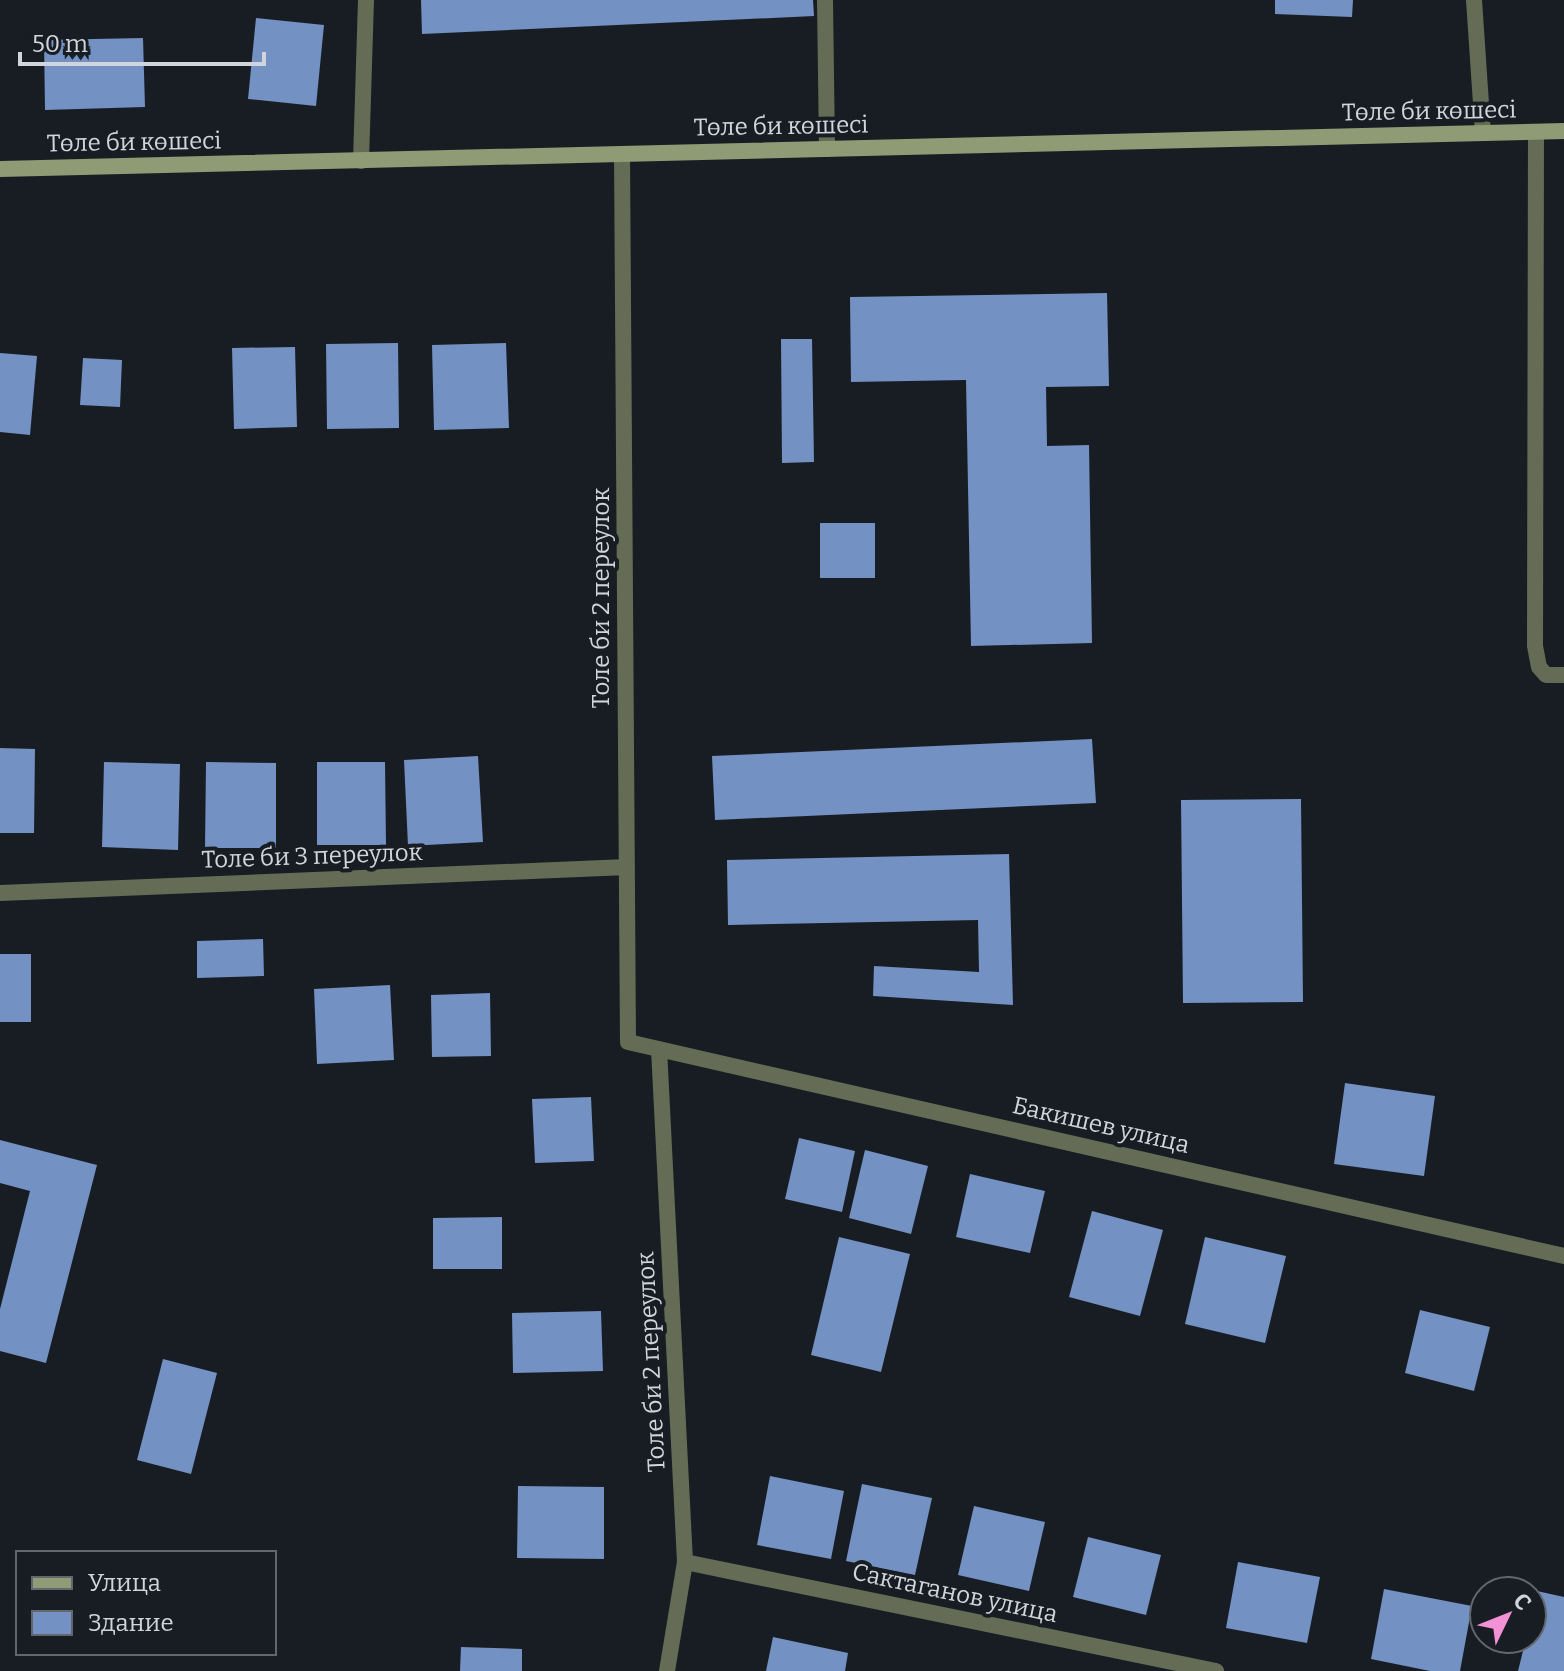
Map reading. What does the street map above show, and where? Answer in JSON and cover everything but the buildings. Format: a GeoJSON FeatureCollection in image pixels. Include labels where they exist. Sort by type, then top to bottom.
{"type":"FeatureCollection","features":[{"type":"Feature","properties":{"kind":"street"},"geometry":{"type":"LineString","coordinates":[[361,161],[366,0]]}},
{"type":"Feature","properties":{"kind":"street"},"geometry":{"type":"LineString","coordinates":[[825,0],[827,149]]}},
{"type":"Feature","properties":{"kind":"street"},"geometry":{"type":"LineString","coordinates":[[1474,0],[1483,133]]}},
{"type":"Feature","properties":{"kind":"street","name":"Төле би көшесі"},"geometry":{"type":"LineString","coordinates":[[0,169],[1564,131]]}},
{"type":"Feature","properties":{"kind":"street"},"geometry":{"type":"LineString","coordinates":[[1536,132],[1535,646],[1539,667],[1546,675],[1564,675]]}},
{"type":"Feature","properties":{"kind":"street","name":"Толе би 2 переулок"},"geometry":{"type":"LineString","coordinates":[[622,154],[628,1042]]}},
{"type":"Feature","properties":{"kind":"street","name":"Толе би 3 переулок"},"geometry":{"type":"LineString","coordinates":[[0,893],[627,867]]}},
{"type":"Feature","properties":{"kind":"street","name":"Бакишев улица"},"geometry":{"type":"LineString","coordinates":[[628,1042],[1564,1256]]}},
{"type":"Feature","properties":{"kind":"street","name":"Толе би 2 переулок"},"geometry":{"type":"LineString","coordinates":[[659,1049],[685,1562],[667,1671]]}},
{"type":"Feature","properties":{"kind":"street","name":"Сактаганов улица"},"geometry":{"type":"LineString","coordinates":[[685,1562],[1216,1671]]}}]}
